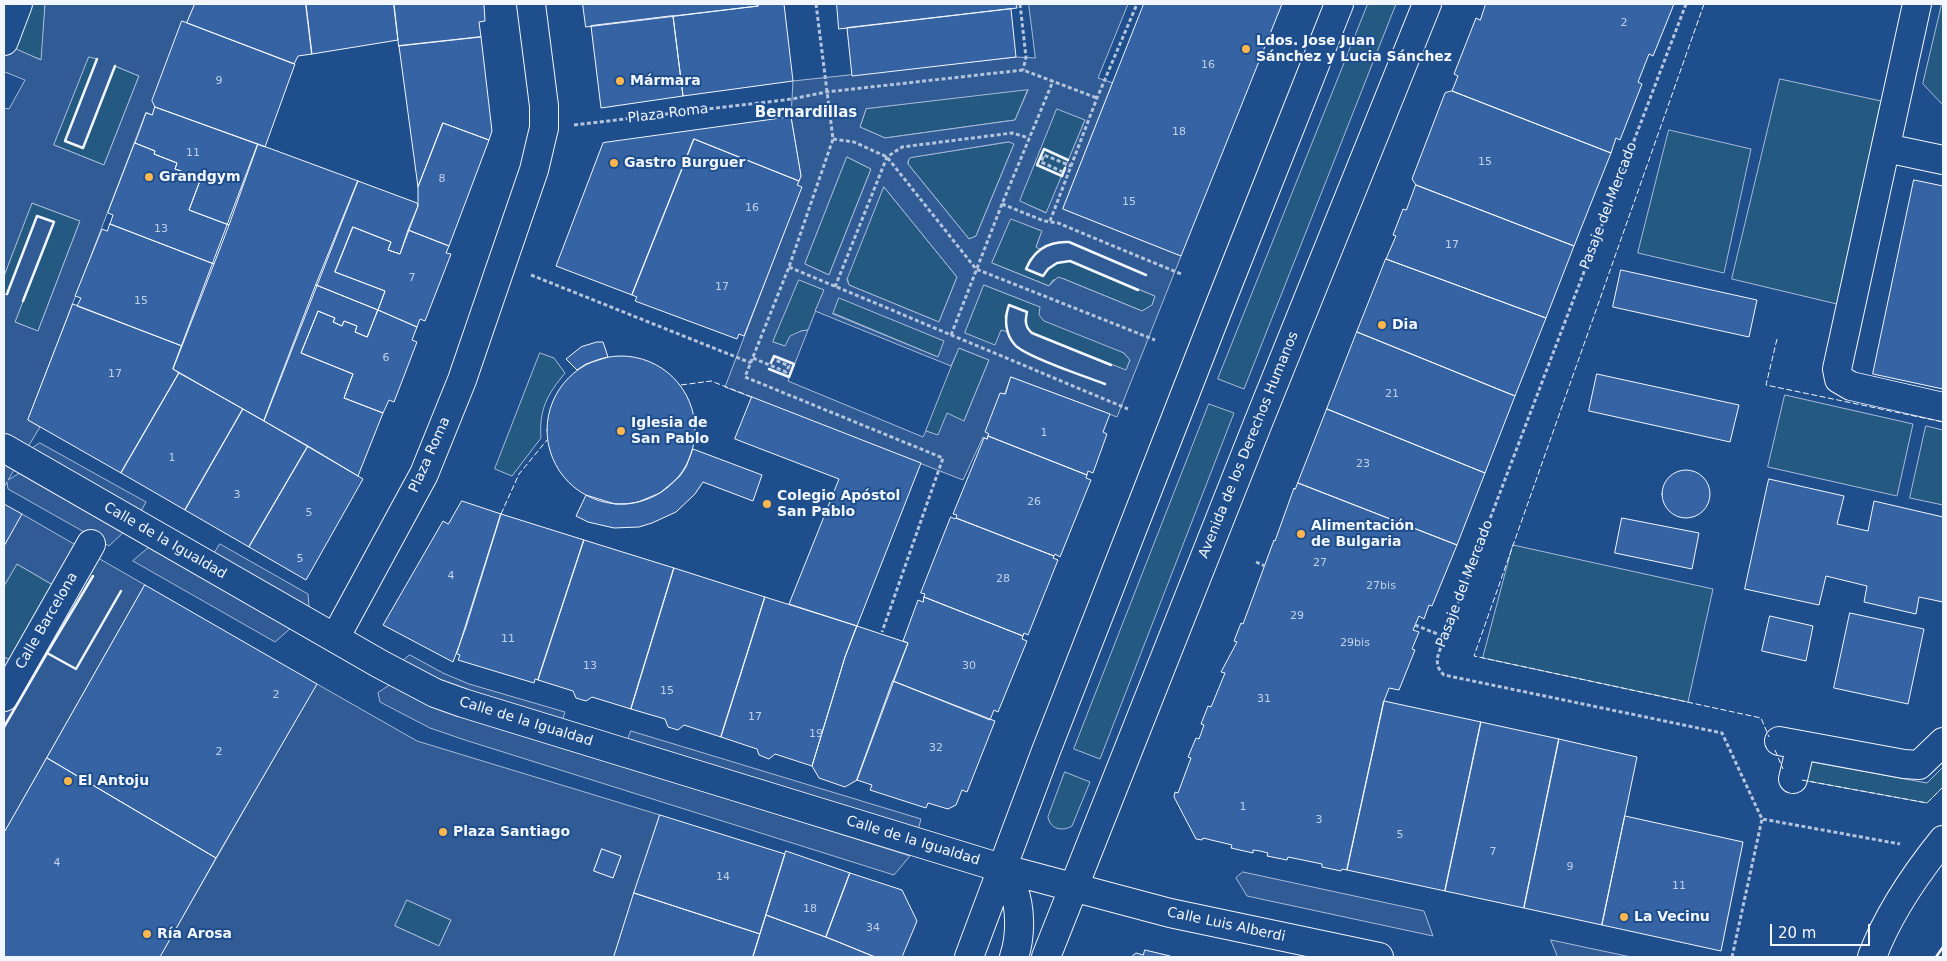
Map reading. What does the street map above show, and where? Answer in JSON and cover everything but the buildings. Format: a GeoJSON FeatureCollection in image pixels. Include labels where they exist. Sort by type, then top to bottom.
{"type":"FeatureCollection","features":[{"type":"Feature","properties":{"kind":"street"},"geometry":{"type":"LineString","coordinates":[[4,41],[18,4]]}},
{"type":"Feature","properties":{"kind":"street","name":"Plaza Roma"},"geometry":{"type":"LineString","coordinates":[[335,638],[424,474],[462,380],[534,170],[544,128],[544,106],[531,4]]}},
{"type":"Feature","properties":{"kind":"street"},"geometry":{"type":"LineString","coordinates":[[969,957],[1001,868],[1339,4]]}},
{"type":"Feature","properties":{"kind":"street","name":"Avenida de los Derechos Humanos"},"geometry":{"type":"LineString","coordinates":[[1046,957],[1258,422],[1427,4]]}},
{"type":"Feature","properties":{"kind":"street"},"geometry":{"type":"LineString","coordinates":[[1918,4],[1837,370],[1839,379],[1851,386],[1943,407]]}},
{"type":"Feature","properties":{"kind":"street"},"geometry":{"type":"LineString","coordinates":[[1886,148],[1943,160]]}},
{"type":"Feature","properties":{"kind":"street","name":"Calle de la Igualdad"},"geometry":{"type":"LineString","coordinates":[[4,448],[335,638],[435,693],[1001,868]]}},
{"type":"Feature","properties":{"kind":"street","name":"Calle Barcelona"},"geometry":{"type":"LineString","coordinates":[[4,697],[91,544]]}},
{"type":"Feature","properties":{"kind":"street"},"geometry":{"type":"LineString","coordinates":[[1793,779],[1790,743],[1904,764],[1919,764],[1943,742]]}},
{"type":"Feature","properties":{"kind":"street"},"geometry":{"type":"LineString","coordinates":[[1872,957],[1880,936],[1901,898],[1943,840]]}},
{"type":"Feature","properties":{"kind":"street"},"geometry":{"type":"LineString","coordinates":[[1001,868],[1074,888]]}},
{"type":"Feature","properties":{"kind":"street"},"geometry":{"type":"LineString","coordinates":[[1001,868],[1013,887],[1019,908],[1014,957]]}},
{"type":"Feature","properties":{"kind":"street","name":"Calle Luis Alberdi"},"geometry":{"type":"LineString","coordinates":[[1074,888],[1170,913],[1379,957]]}},
{"type":"Feature","properties":{"kind":"path"},"geometry":{"type":"LineString","coordinates":[[816,4],[833,139],[789,267],[745,377],[943,458],[882,632]]}},
{"type":"Feature","properties":{"kind":"path"},"geometry":{"type":"LineString","coordinates":[[1020,4],[1026,57],[1023,70],[1097,98]]}},
{"type":"Feature","properties":{"kind":"path"},"geometry":{"type":"LineString","coordinates":[[1050,221],[1097,98],[1137,4]]}},
{"type":"Feature","properties":{"kind":"path","name":"Pasaje del Mercado"},"geometry":{"type":"LineString","coordinates":[[1686,4],[1436,661],[1438,670],[1444,675],[1722,733],[1762,819]]}},
{"type":"Feature","properties":{"kind":"path","name":"Plaza Roma"},"geometry":{"type":"LineString","coordinates":[[544,128],[792,99],[826,92],[1023,70]]}},
{"type":"Feature","properties":{"kind":"path"},"geometry":{"type":"LineString","coordinates":[[951,335],[1053,81]]}},
{"type":"Feature","properties":{"kind":"path"},"geometry":{"type":"LineString","coordinates":[[835,287],[886,158],[902,147],[1012,132],[1029,138]]}},
{"type":"Feature","properties":{"kind":"path"},"geometry":{"type":"LineString","coordinates":[[833,139],[854,142],[886,158],[976,269],[1155,340]]}},
{"type":"Feature","properties":{"kind":"path"},"geometry":{"type":"LineString","coordinates":[[1063,172],[1041,162],[1044,155],[1071,166]]}},
{"type":"Feature","properties":{"kind":"path"},"geometry":{"type":"LineString","coordinates":[[1002,204],[1044,221],[1058,222],[1181,274]]}},
{"type":"Feature","properties":{"kind":"path"},"geometry":{"type":"LineString","coordinates":[[502,263],[751,362]]}},
{"type":"Feature","properties":{"kind":"path"},"geometry":{"type":"LineString","coordinates":[[789,267],[1128,409]]}},
{"type":"Feature","properties":{"kind":"path"},"geometry":{"type":"LineString","coordinates":[[753,358],[786,372],[789,366],[773,359]]}},
{"type":"Feature","properties":{"kind":"path"},"geometry":{"type":"LineString","coordinates":[[1256,562],[1265,566]]}},
{"type":"Feature","properties":{"kind":"path"},"geometry":{"type":"LineString","coordinates":[[1415,625],[1445,637]]}},
{"type":"Feature","properties":{"kind":"path"},"geometry":{"type":"LineString","coordinates":[[1732,957],[1762,819],[1903,844]]}},
{"type":"Feature","properties":{"kind":"shaded area"},"geometry":{"type":"Polygon","coordinates":[[[4,4],[14,48],[41,60],[45,4],[195,4],[152,115],[146,112],[28,420],[40,427],[8,480],[23,471],[126,530],[109,546],[8,489],[7,482],[4,487],[4,295],[7,294],[37,216],[54,222],[15,322],[38,331],[80,221],[32,203],[4,276],[4,108],[9,109],[25,80],[4,73],[4,4]],[[89,57],[54,145],[104,165],[139,76],[115,66],[83,148],[65,141],[97,59],[89,57]]]}},
{"type":"Feature","properties":{"kind":"shaded area"},"geometry":{"type":"Polygon","coordinates":[[[31,4],[45,4],[42,60],[13,49],[31,4]]]}},
{"type":"Feature","properties":{"kind":"shaded area"},"geometry":{"type":"Polygon","coordinates":[[[1029,4],[1128,4],[1098,78],[1113,83],[1063,209],[1181,256],[1117,417],[1011,377],[987,439],[983,437],[963,480],[725,387],[801,188],[797,185],[801,176],[791,117],[793,81],[1016,57],[1035,58],[1029,4]],[[1028,90],[866,109],[860,127],[885,138],[1015,120],[1028,90]],[[1057,109],[1020,201],[1046,213],[1085,120],[1057,109]],[[1009,142],[910,158],[908,164],[969,239],[976,236],[1014,144],[1009,142]],[[847,157],[805,264],[829,275],[871,169],[847,157]],[[884,187],[847,280],[849,285],[939,322],[957,277],[884,187]],[[1011,219],[992,263],[1049,286],[1058,277],[1142,311],[1152,305],[1155,296],[1070,261],[1057,263],[1048,269],[1043,276],[1026,269],[1030,259],[1041,250],[1036,247],[1042,231],[1011,219]],[[799,280],[773,342],[785,346],[790,336],[808,330],[788,381],[923,437],[926,431],[938,435],[947,413],[964,421],[989,360],[959,348],[951,366],[815,311],[824,290],[799,280]],[[984,285],[965,333],[995,345],[1001,330],[1008,332],[1005,316],[1009,305],[1027,312],[1025,321],[1027,328],[1032,333],[1126,370],[1130,360],[1124,353],[1044,321],[1039,315],[1040,307],[984,285]],[[839,298],[833,314],[938,357],[944,341],[839,298]]]}},
{"type":"Feature","properties":{"kind":"shaded area"},"geometry":{"type":"Polygon","coordinates":[[[1368,4],[1396,4],[1244,389],[1218,379],[1368,4]]]}},
{"type":"Feature","properties":{"kind":"shaded area"},"geometry":{"type":"Polygon","coordinates":[[[1943,4],[1943,105],[1923,84],[1943,4]]]}},
{"type":"Feature","properties":{"kind":"shaded area"},"geometry":{"type":"Polygon","coordinates":[[[89,56],[97,59],[65,140],[83,147],[115,66],[139,76],[104,165],[54,145],[89,56]]]}},
{"type":"Feature","properties":{"kind":"shaded area"},"geometry":{"type":"Polygon","coordinates":[[[1780,79],[1881,101],[1837,304],[1732,279],[1780,79]]]}},
{"type":"Feature","properties":{"kind":"shaded area"},"geometry":{"type":"Polygon","coordinates":[[[1028,89],[1015,120],[885,138],[860,127],[866,109],[1028,89]]]}},
{"type":"Feature","properties":{"kind":"shaded area"},"geometry":{"type":"Polygon","coordinates":[[[1057,108],[1085,120],[1047,213],[1019,201],[1057,108]]]}},
{"type":"Feature","properties":{"kind":"shaded area"},"geometry":{"type":"Polygon","coordinates":[[[1669,130],[1751,149],[1724,273],[1638,253],[1669,130]]]}},
{"type":"Feature","properties":{"kind":"shaded area"},"geometry":{"type":"Polygon","coordinates":[[[1009,142],[1014,144],[976,236],[969,239],[908,164],[909,158],[1009,142]]]}},
{"type":"Feature","properties":{"kind":"shaded area"},"geometry":{"type":"Polygon","coordinates":[[[847,157],[871,169],[829,275],[805,264],[847,157]]]}},
{"type":"Feature","properties":{"kind":"shaded area"},"geometry":{"type":"Polygon","coordinates":[[[884,187],[957,277],[939,322],[849,285],[847,277],[884,187]]]}},
{"type":"Feature","properties":{"kind":"shaded area"},"geometry":{"type":"Polygon","coordinates":[[[32,203],[80,221],[38,331],[15,322],[23,301],[7,294],[4,295],[4,276],[32,203]]]}},
{"type":"Feature","properties":{"kind":"shaded area"},"geometry":{"type":"Polygon","coordinates":[[[1011,218],[1042,231],[1036,247],[1041,249],[1030,259],[1026,269],[1048,269],[1057,263],[1070,261],[1155,296],[1152,306],[1142,311],[1064,279],[1053,280],[1049,286],[992,263],[1011,218]]]}},
{"type":"Feature","properties":{"kind":"shaded area"},"geometry":{"type":"Polygon","coordinates":[[[798,279],[824,290],[808,330],[801,331],[785,346],[773,342],[798,279]]]}},
{"type":"Feature","properties":{"kind":"shaded area"},"geometry":{"type":"Polygon","coordinates":[[[984,285],[1041,307],[1124,353],[1130,360],[1126,371],[1032,333],[1026,324],[1027,312],[1009,305],[1006,327],[1008,332],[995,346],[965,333],[984,285]]]}},
{"type":"Feature","properties":{"kind":"shaded area"},"geometry":{"type":"Polygon","coordinates":[[[839,297],[945,341],[938,357],[833,313],[839,297]]]}},
{"type":"Feature","properties":{"kind":"shaded area"},"geometry":{"type":"Polygon","coordinates":[[[959,348],[989,360],[964,421],[938,436],[926,431],[959,348]]]}},
{"type":"Feature","properties":{"kind":"shaded area"},"geometry":{"type":"Polygon","coordinates":[[[540,353],[554,358],[565,373],[553,388],[543,410],[541,438],[512,476],[495,469],[540,353]]]}},
{"type":"Feature","properties":{"kind":"shaded area"},"geometry":{"type":"Polygon","coordinates":[[[1785,395],[1913,424],[1897,496],[1768,467],[1785,395]]]}},
{"type":"Feature","properties":{"kind":"shaded area"},"geometry":{"type":"Polygon","coordinates":[[[1209,404],[1234,413],[1100,759],[1074,749],[1209,404]]]}},
{"type":"Feature","properties":{"kind":"shaded area"},"geometry":{"type":"Polygon","coordinates":[[[1926,426],[1943,430],[1943,505],[1910,498],[1926,426]]]}},
{"type":"Feature","properties":{"kind":"shaded area"},"geometry":{"type":"Polygon","coordinates":[[[40,443],[146,502],[140,513],[30,450],[40,443]]]}},
{"type":"Feature","properties":{"kind":"shaded area"},"geometry":{"type":"Polygon","coordinates":[[[22,514],[145,585],[4,833],[4,657],[10,660],[53,585],[17,564],[4,586],[4,546],[22,514]]]}},
{"type":"Feature","properties":{"kind":"shaded area"},"geometry":{"type":"Polygon","coordinates":[[[220,544],[308,594],[309,608],[214,554],[220,544]]]}},
{"type":"Feature","properties":{"kind":"shaded area"},"geometry":{"type":"Polygon","coordinates":[[[152,545],[293,626],[275,642],[133,561],[152,545]]]}},
{"type":"Feature","properties":{"kind":"shaded area"},"geometry":{"type":"Polygon","coordinates":[[[1513,545],[1713,589],[1688,702],[1483,658],[1513,545]]]}},
{"type":"Feature","properties":{"kind":"shaded area"},"geometry":{"type":"Polygon","coordinates":[[[17,564],[53,585],[10,660],[4,657],[4,586],[17,564]]]}},
{"type":"Feature","properties":{"kind":"shaded area"},"geometry":{"type":"Polygon","coordinates":[[[410,655],[443,673],[469,684],[565,712],[562,722],[465,694],[400,663],[410,655]]]}},
{"type":"Feature","properties":{"kind":"shaded area"},"geometry":{"type":"Polygon","coordinates":[[[393,683],[443,709],[910,856],[894,875],[465,740],[430,728],[380,702],[378,693],[393,683]]]}},
{"type":"Feature","properties":{"kind":"shaded area","name":"Plaza Santiago"},"geometry":{"type":"Polygon","coordinates":[[[317,684],[417,741],[660,815],[614,957],[160,957],[317,684]],[[602,849],[594,871],[613,878],[621,856],[602,849]],[[407,900],[395,926],[439,946],[451,920],[407,900]]]}},
{"type":"Feature","properties":{"kind":"shaded area"},"geometry":{"type":"Polygon","coordinates":[[[631,731],[921,819],[918,830],[627,742],[631,731]]]}},
{"type":"Feature","properties":{"kind":"shaded area"},"geometry":{"type":"Polygon","coordinates":[[[1812,762],[1927,783],[1943,767],[1943,787],[1927,803],[1807,781],[1812,762]]]}},
{"type":"Feature","properties":{"kind":"shaded area"},"geometry":{"type":"Polygon","coordinates":[[[1065,772],[1090,782],[1072,826],[1061,829],[1054,827],[1048,817],[1065,772]]]}},
{"type":"Feature","properties":{"kind":"shaded area"},"geometry":{"type":"Polygon","coordinates":[[[1243,872],[1424,911],[1433,936],[1247,896],[1236,878],[1243,872]]]}},
{"type":"Feature","properties":{"kind":"shaded area"},"geometry":{"type":"Polygon","coordinates":[[[407,900],[451,920],[439,946],[395,926],[407,900]]]}},
{"type":"Feature","properties":{"kind":"shaded area"},"geometry":{"type":"Polygon","coordinates":[[[1551,940],[1631,957],[1558,957],[1551,940]]]}},
{"type":"Feature","properties":{"kind":"fence"},"geometry":{"type":"LineString","coordinates":[[1704,4],[1474,656],[1761,718],[1769,737]]}},
{"type":"Feature","properties":{"kind":"fence"},"geometry":{"type":"LineString","coordinates":[[1777,339],[1766,385],[1943,422]]}},
{"type":"Feature","properties":{"kind":"fence"},"geometry":{"type":"LineString","coordinates":[[681,385],[711,381],[752,397]]}},
{"type":"Feature","properties":{"kind":"fence"},"geometry":{"type":"LineString","coordinates":[[501,514],[519,474],[547,440]]}},
{"type":"Feature","properties":{"kind":"fence"},"geometry":{"type":"LineString","coordinates":[[1775,750],[1783,769]]}},
{"type":"Feature","properties":{"kind":"fence"},"geometry":{"type":"LineString","coordinates":[[1802,780],[1927,803],[1943,787]]}},
{"type":"Feature","properties":{"kind":"wall"},"geometry":{"type":"LineString","coordinates":[[97,59],[65,141],[83,148],[115,66]]}},
{"type":"Feature","properties":{"kind":"wall"},"geometry":{"type":"LineString","coordinates":[[1065,168],[1062,176],[1037,165],[1044,149],[1068,160]]}},
{"type":"Feature","properties":{"kind":"wall"},"geometry":{"type":"LineString","coordinates":[[7,294],[37,216],[54,222],[23,301]]}},
{"type":"Feature","properties":{"kind":"wall"},"geometry":{"type":"LineString","coordinates":[[1138,290],[1070,261],[1057,263],[1048,269],[1043,276],[1026,269],[1033,257],[1043,248],[1055,243],[1069,242],[1146,275]]}},
{"type":"Feature","properties":{"kind":"wall"},"geometry":{"type":"LineString","coordinates":[[1105,384],[1044,361],[1021,350],[1012,341],[1007,331],[1006,316],[1009,305],[1027,312],[1026,324],[1032,333],[1111,365]]}},
{"type":"Feature","properties":{"kind":"wall"},"geometry":{"type":"LineString","coordinates":[[769,369],[789,377],[794,364],[774,356],[771,363]]}},
{"type":"Feature","properties":{"kind":"wall"},"geometry":{"type":"LineString","coordinates":[[93,576],[47,653],[76,669],[121,591]]}},
{"type":"Feature","properties":{"kind":"wall"},"geometry":{"type":"LineString","coordinates":[[4,727],[47,653]]}},
{"type":"Feature","properties":{"kind":"wall"},"geometry":{"type":"LineString","coordinates":[[1936,957],[1943,947]]}},
{"type":"Feature","properties":{"kind":"place","name":"Ldos. Jose Juan Sánchez y Lucia Sánchez"},"geometry":{"type":"Point","coordinates":[1246,49]}},
{"type":"Feature","properties":{"kind":"place","name":"Mármara"},"geometry":{"type":"Point","coordinates":[620,81]}},
{"type":"Feature","properties":{"kind":"place","name":"Gastro Burguer"},"geometry":{"type":"Point","coordinates":[614,163]}},
{"type":"Feature","properties":{"kind":"place","name":"Grandgym"},"geometry":{"type":"Point","coordinates":[149,177]}},
{"type":"Feature","properties":{"kind":"place","name":"Dia"},"geometry":{"type":"Point","coordinates":[1382,325]}},
{"type":"Feature","properties":{"kind":"place","name":"Iglesia de San Pablo"},"geometry":{"type":"Point","coordinates":[621,431]}},
{"type":"Feature","properties":{"kind":"place","name":"Colegio Apóstol San Pablo"},"geometry":{"type":"Point","coordinates":[767,504]}},
{"type":"Feature","properties":{"kind":"place","name":"Alimentación de Bulgaria"},"geometry":{"type":"Point","coordinates":[1301,534]}},
{"type":"Feature","properties":{"kind":"place","name":"El Antoju"},"geometry":{"type":"Point","coordinates":[68,781]}},
{"type":"Feature","properties":{"kind":"place","name":"Plaza Santiago"},"geometry":{"type":"Point","coordinates":[443,832]}},
{"type":"Feature","properties":{"kind":"place","name":"La Vecinu"},"geometry":{"type":"Point","coordinates":[1624,917]}},
{"type":"Feature","properties":{"kind":"place","name":"Ría Arosa"},"geometry":{"type":"Point","coordinates":[147,934]}},
{"type":"Feature","properties":{"kind":"district","name":"Bernardillas"},"geometry":{"type":"Point","coordinates":[806,113]}}]}
